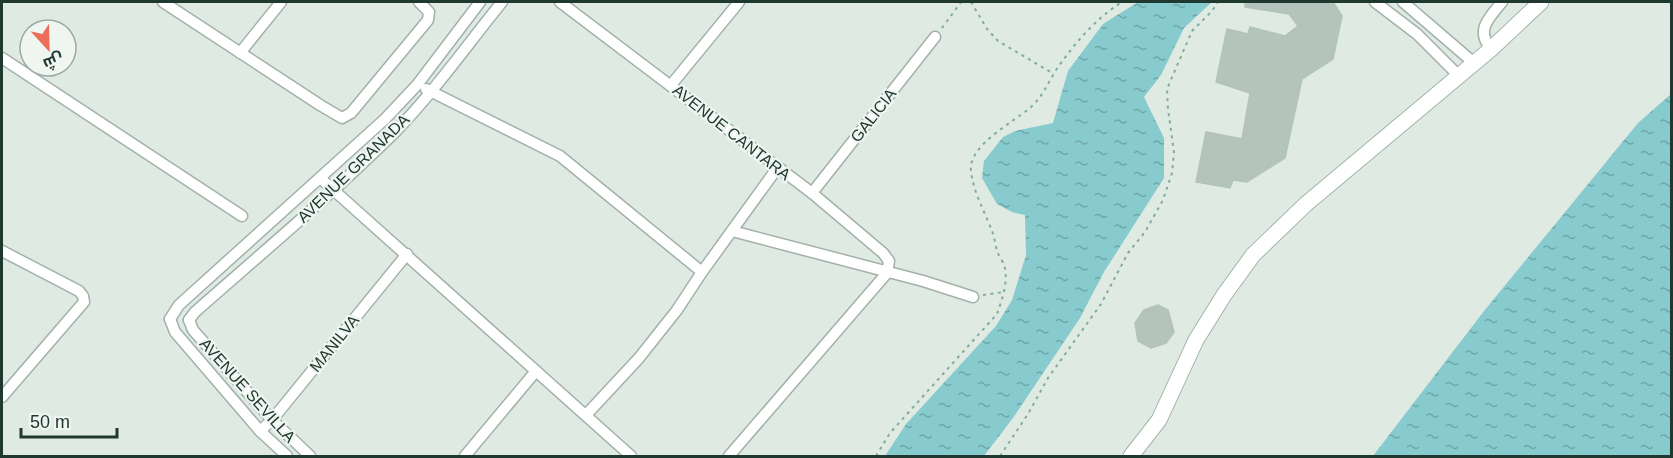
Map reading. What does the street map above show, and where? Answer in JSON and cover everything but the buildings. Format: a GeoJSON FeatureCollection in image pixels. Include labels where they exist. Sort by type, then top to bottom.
{"type":"FeatureCollection","features":[{"type":"Feature","properties":{"kind":"street"},"geometry":{"type":"LineString","coordinates":[[163,2],[342,118],[347,117],[428,20],[429,12],[419,2]]}},
{"type":"Feature","properties":{"kind":"street"},"geometry":{"type":"LineString","coordinates":[[240,52],[280,2]]}},
{"type":"Feature","properties":{"kind":"street","name":"AVENUE GRANADA"},"geometry":{"type":"LineString","coordinates":[[170,319],[179,305],[385,119],[417,85],[480,2]]}},
{"type":"Feature","properties":{"kind":"street","name":"AVENUE GRANADA"},"geometry":{"type":"LineString","coordinates":[[189,320],[195,312],[334,189],[396,130],[431,92],[502,2]]}},
{"type":"Feature","properties":{"kind":"street","name":"AVENUE CANTARA"},"geometry":{"type":"LineString","coordinates":[[560,2],[812,193],[884,253],[889,261],[887,273]]}},
{"type":"Feature","properties":{"kind":"street"},"geometry":{"type":"LineString","coordinates":[[671,85],[739,2]]}},
{"type":"Feature","properties":{"kind":"street"},"geometry":{"type":"LineString","coordinates":[[1375,2],[1417,34],[1459,76]]}},
{"type":"Feature","properties":{"kind":"street"},"geometry":{"type":"LineString","coordinates":[[1403,2],[1474,63]]}},
{"type":"Feature","properties":{"kind":"street"},"geometry":{"type":"LineString","coordinates":[[1491,49],[1485,42],[1483,33],[1488,19],[1502,2]]}},
{"type":"Feature","properties":{"kind":"street"},"geometry":{"type":"LineString","coordinates":[[1131,456],[1159,420],[1196,340],[1224,295],[1253,255],[1306,204],[1491,49],[1541,2]]}},
{"type":"Feature","properties":{"kind":"street","name":"GALICIA"},"geometry":{"type":"LineString","coordinates":[[812,193],[934,38]]}},
{"type":"Feature","properties":{"kind":"street"},"geometry":{"type":"LineString","coordinates":[[2,58],[242,216]]}},
{"type":"Feature","properties":{"kind":"street"},"geometry":{"type":"LineString","coordinates":[[417,85],[560,156],[702,272]]}},
{"type":"Feature","properties":{"kind":"street"},"geometry":{"type":"LineString","coordinates":[[586,415],[639,358],[677,310],[778,167]]}},
{"type":"Feature","properties":{"kind":"street"},"geometry":{"type":"LineString","coordinates":[[320,178],[631,456]]}},
{"type":"Feature","properties":{"kind":"street"},"geometry":{"type":"LineString","coordinates":[[732,231],[973,297]]}},
{"type":"Feature","properties":{"kind":"street"},"geometry":{"type":"LineString","coordinates":[[2,251],[79,291],[84,302],[2,397]]}},
{"type":"Feature","properties":{"kind":"street","name":"MANILVA"},"geometry":{"type":"LineString","coordinates":[[260,431],[272,420],[407,254]]}},
{"type":"Feature","properties":{"kind":"street"},"geometry":{"type":"LineString","coordinates":[[729,456],[887,273]]}},
{"type":"Feature","properties":{"kind":"street"},"geometry":{"type":"LineString","coordinates":[[170,319],[189,320]]}},
{"type":"Feature","properties":{"kind":"street","name":"AVENUE SEVILLA"},"geometry":{"type":"LineString","coordinates":[[170,319],[175,332],[260,431],[287,456]]}},
{"type":"Feature","properties":{"kind":"street","name":"AVENUE SEVILLA"},"geometry":{"type":"LineString","coordinates":[[189,320],[194,330],[272,420],[310,456]]}},
{"type":"Feature","properties":{"kind":"street"},"geometry":{"type":"LineString","coordinates":[[465,456],[536,371]]}},
{"type":"Feature","properties":{"kind":"path"},"geometry":{"type":"LineString","coordinates":[[934,38],[961,2]]}},
{"type":"Feature","properties":{"kind":"path"},"geometry":{"type":"LineString","coordinates":[[971,2],[987,29],[998,41],[1054,74]]}},
{"type":"Feature","properties":{"kind":"path"},"geometry":{"type":"LineString","coordinates":[[876,456],[891,433],[997,314],[1004,292],[1005,266],[997,251],[992,231],[974,186],[970,170],[972,159],[997,131],[1030,108],[1043,95],[1054,74],[1095,21],[1122,2]]}},
{"type":"Feature","properties":{"kind":"path"},"geometry":{"type":"LineString","coordinates":[[1000,456],[1028,414],[1048,378],[1101,304],[1128,252],[1144,232],[1166,194],[1172,173],[1174,152],[1167,89],[1192,31],[1218,2]]}},
{"type":"Feature","properties":{"kind":"path"},"geometry":{"type":"LineString","coordinates":[[973,297],[1004,292]]}},
{"type":"Feature","properties":{"kind":"water"},"geometry":{"type":"Polygon","coordinates":[[[1138,2],[1212,2],[1184,28],[1161,75],[1144,97],[1164,138],[1164,178],[1104,272],[1080,318],[1013,418],[984,456],[885,456],[906,424],[996,326],[1012,300],[1026,255],[1025,215],[1012,212],[997,204],[982,178],[984,161],[1003,137],[1015,131],[1053,123],[1068,71],[1103,24],[1138,2]]]}},
{"type":"Feature","properties":{"kind":"water"},"geometry":{"type":"Polygon","coordinates":[[[1671,94],[1671,456],[1373,456],[1484,311],[1638,123],[1671,94]]]}}]}
